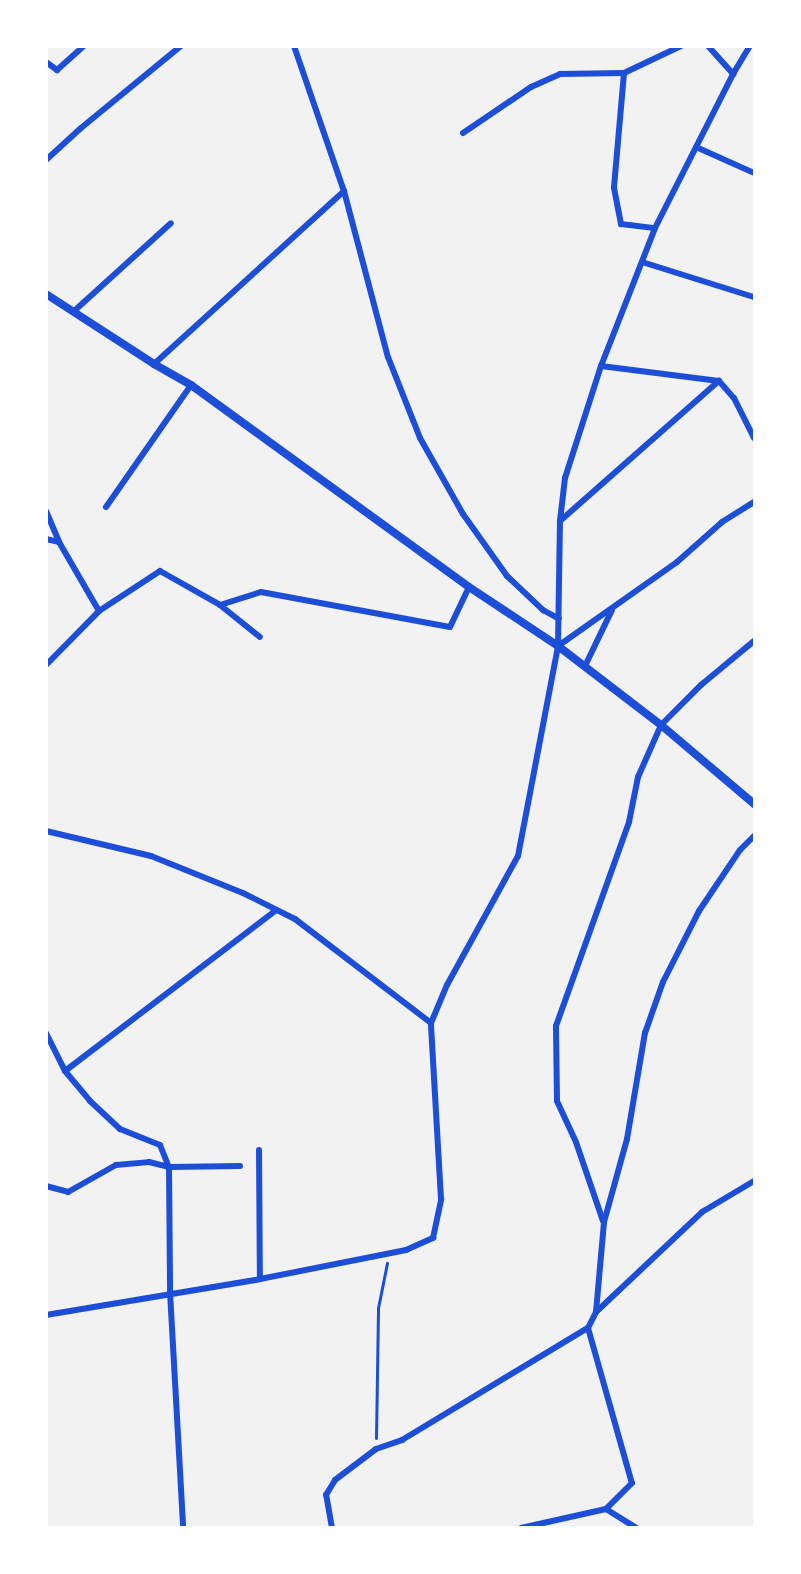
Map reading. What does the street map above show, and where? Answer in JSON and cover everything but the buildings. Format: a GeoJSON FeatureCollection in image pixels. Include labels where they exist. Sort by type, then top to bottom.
{"type":"FeatureCollection","features":[{"type":"Feature","properties":{"kind":"street"},"geometry":{"type":"LineString","coordinates":[[46,62],[57,70],[84,46]]}},
{"type":"Feature","properties":{"kind":"street"},"geometry":{"type":"LineString","coordinates":[[46,160],[81,128],[182,46]]}},
{"type":"Feature","properties":{"kind":"street"},"geometry":{"type":"LineString","coordinates":[[294,46],[344,190],[388,357],[420,438],[463,514],[507,576],[543,610],[559,619]]}},
{"type":"Feature","properties":{"kind":"street"},"geometry":{"type":"LineString","coordinates":[[463,133],[531,87],[560,74],[624,73],[681,46]]}},
{"type":"Feature","properties":{"kind":"street"},"geometry":{"type":"LineString","coordinates":[[708,46],[733,74]]}},
{"type":"Feature","properties":{"kind":"street"},"geometry":{"type":"LineString","coordinates":[[46,1315],[170,1292],[260,1279],[406,1250],[433,1238],[441,1199],[431,1023],[447,985],[518,856],[558,646],[560,521],[565,478],[601,366],[655,228],[733,74],[750,46]]}},
{"type":"Feature","properties":{"kind":"street"},"geometry":{"type":"LineString","coordinates":[[624,73],[614,188],[621,224],[655,228]]}},
{"type":"Feature","properties":{"kind":"street"},"geometry":{"type":"LineString","coordinates":[[696,147],[754,173]]}},
{"type":"Feature","properties":{"kind":"street"},"geometry":{"type":"LineString","coordinates":[[154,364],[344,190]]}},
{"type":"Feature","properties":{"kind":"street"},"geometry":{"type":"LineString","coordinates":[[73,312],[171,223]]}},
{"type":"Feature","properties":{"kind":"street"},"geometry":{"type":"LineString","coordinates":[[642,262],[754,297]]}},
{"type":"Feature","properties":{"kind":"street"},"geometry":{"type":"LineString","coordinates":[[46,294],[154,364],[191,385],[470,587],[558,646],[661,725],[754,804]]}},
{"type":"Feature","properties":{"kind":"street"},"geometry":{"type":"LineString","coordinates":[[601,366],[719,381],[734,398],[754,438]]}},
{"type":"Feature","properties":{"kind":"street"},"geometry":{"type":"LineString","coordinates":[[560,521],[719,381]]}},
{"type":"Feature","properties":{"kind":"street"},"geometry":{"type":"LineString","coordinates":[[106,507],[191,385]]}},
{"type":"Feature","properties":{"kind":"street"},"geometry":{"type":"LineString","coordinates":[[558,646],[677,562],[722,522],[754,502]]}},
{"type":"Feature","properties":{"kind":"street"},"geometry":{"type":"LineString","coordinates":[[46,512],[59,542],[99,611]]}},
{"type":"Feature","properties":{"kind":"street"},"geometry":{"type":"LineString","coordinates":[[46,539],[59,542]]}},
{"type":"Feature","properties":{"kind":"street"},"geometry":{"type":"LineString","coordinates":[[46,665],[99,611],[160,571],[220,605],[260,637]]}},
{"type":"Feature","properties":{"kind":"street"},"geometry":{"type":"LineString","coordinates":[[220,605],[261,592],[450,627],[470,587]]}},
{"type":"Feature","properties":{"kind":"street"},"geometry":{"type":"LineString","coordinates":[[585,666],[613,609]]}},
{"type":"Feature","properties":{"kind":"street"},"geometry":{"type":"LineString","coordinates":[[604,1222],[576,1142],[557,1101],[556,1026],[629,822],[638,777],[661,725],[702,685],[754,640]]}},
{"type":"Feature","properties":{"kind":"street"},"geometry":{"type":"LineString","coordinates":[[46,831],[151,856],[295,919],[431,1023]]}},
{"type":"Feature","properties":{"kind":"street"},"geometry":{"type":"LineString","coordinates":[[596,1312],[604,1222],[627,1139],[645,1033],[663,982],[699,911],[740,850],[754,836]]}},
{"type":"Feature","properties":{"kind":"street"},"geometry":{"type":"LineString","coordinates":[[65,1071],[276,910]]}},
{"type":"Feature","properties":{"kind":"street"},"geometry":{"type":"LineString","coordinates":[[46,1033],[65,1071],[120,1129],[160,1145],[170,1167],[170,1292],[183,1527]]}},
{"type":"Feature","properties":{"kind":"street"},"geometry":{"type":"LineString","coordinates":[[259,1150],[260,1279]]}},
{"type":"Feature","properties":{"kind":"street"},"geometry":{"type":"LineString","coordinates":[[46,1186],[68,1192],[116,1165],[149,1162],[170,1167],[240,1166]]}},
{"type":"Feature","properties":{"kind":"street"},"geometry":{"type":"LineString","coordinates":[[332,1527],[326,1495],[335,1480],[376,1449],[402,1440],[588,1328],[596,1312],[702,1212],[754,1180]]}},
{"type":"Feature","properties":{"kind":"street"},"geometry":{"type":"LineString","coordinates":[[521,1527],[606,1509],[632,1483],[588,1328]]}},
{"type":"Feature","properties":{"kind":"street"},"geometry":{"type":"LineString","coordinates":[[606,1509],[637,1527]]}},
{"type":"Feature","properties":{"kind":"path"},"geometry":{"type":"LineString","coordinates":[[376,1449],[378,1308],[389,1252]]}}]}
